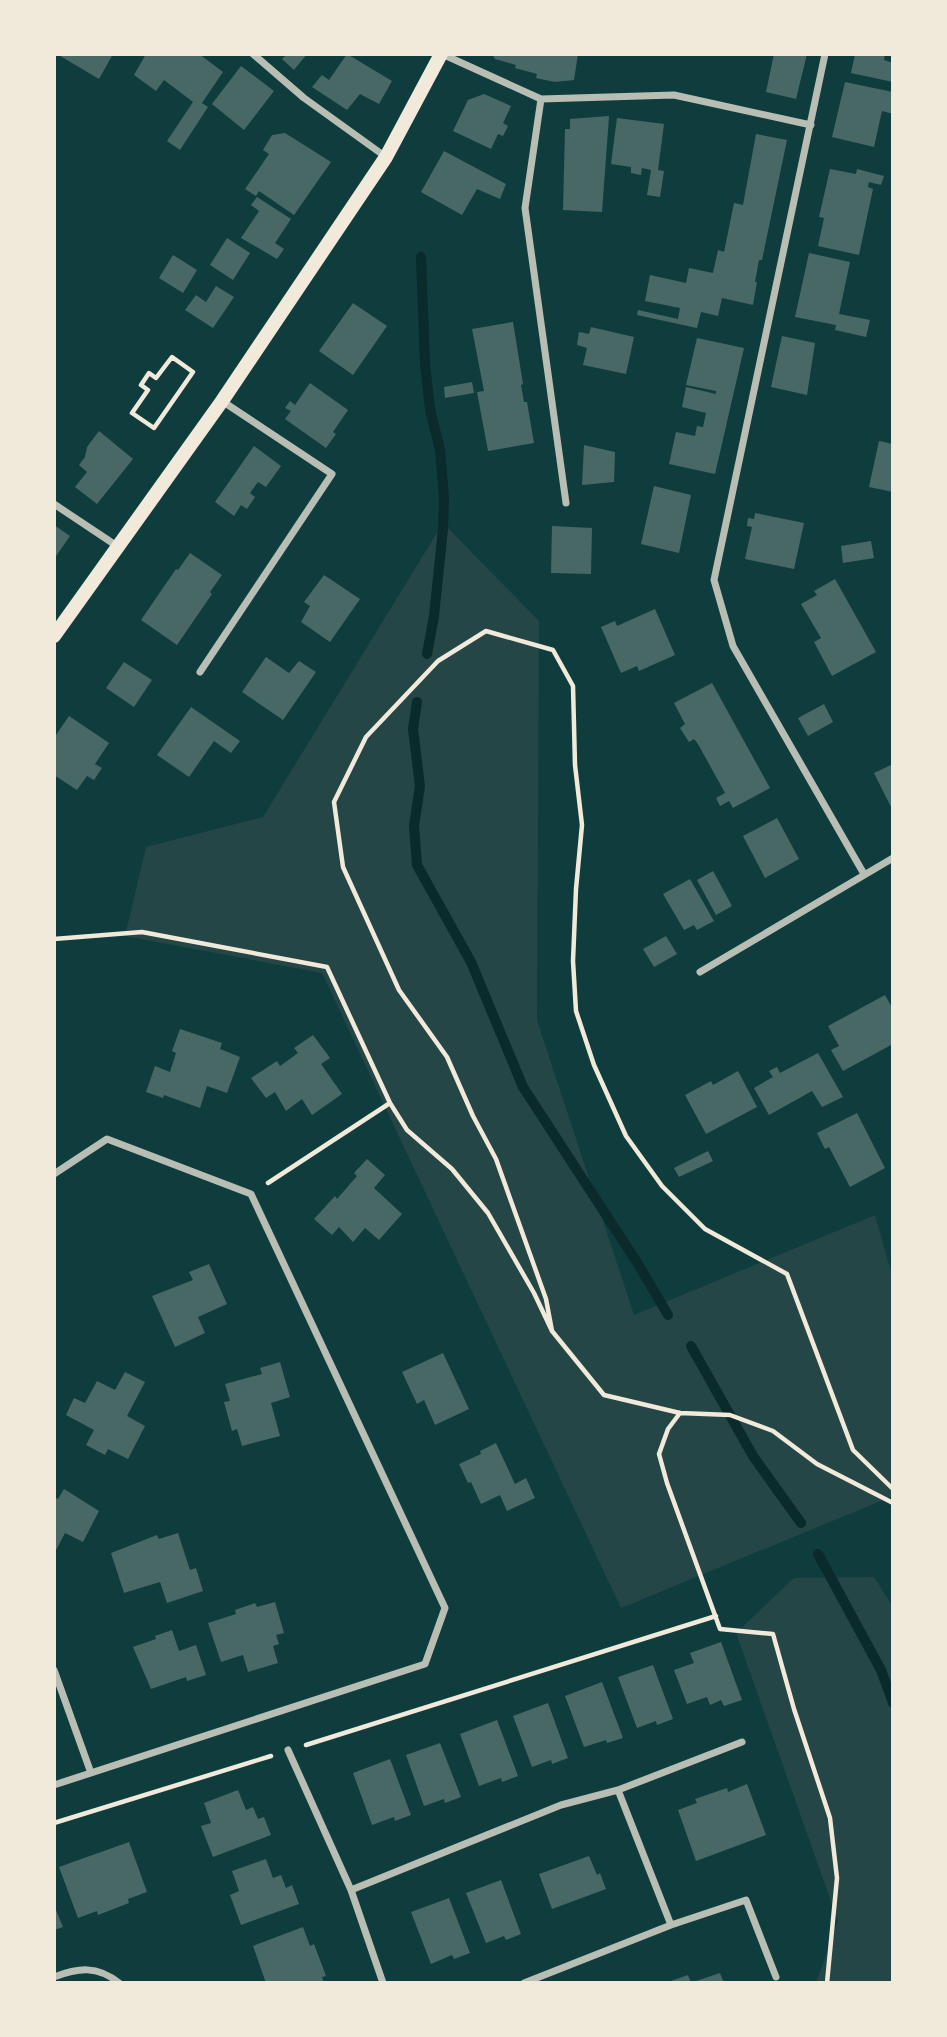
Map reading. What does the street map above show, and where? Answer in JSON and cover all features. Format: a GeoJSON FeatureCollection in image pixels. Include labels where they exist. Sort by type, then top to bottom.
{"type":"FeatureCollection","features":[{"type":"Feature","properties":{"kind":"main road"},"geometry":{"type":"LineString","coordinates":[[54,636],[222,401],[386,157],[442,54]]}},
{"type":"Feature","properties":{"kind":"street"},"geometry":{"type":"LineString","coordinates":[[253,54],[304,99],[386,157]]}},
{"type":"Feature","properties":{"kind":"street"},"geometry":{"type":"LineString","coordinates":[[442,54],[541,99],[674,96],[811,125]]}},
{"type":"Feature","properties":{"kind":"street"},"geometry":{"type":"LineString","coordinates":[[825,54],[715,580],[733,646],[864,874]]}},
{"type":"Feature","properties":{"kind":"street"},"geometry":{"type":"LineString","coordinates":[[541,99],[526,208],[566,503]]}},
{"type":"Feature","properties":{"kind":"street"},"geometry":{"type":"LineString","coordinates":[[200,672],[332,474],[222,401]]}},
{"type":"Feature","properties":{"kind":"street"},"geometry":{"type":"LineString","coordinates":[[54,505],[117,546]]}},
{"type":"Feature","properties":{"kind":"street"},"geometry":{"type":"LineString","coordinates":[[700,972],[893,858]]}},
{"type":"Feature","properties":{"kind":"street"},"geometry":{"type":"LineString","coordinates":[[54,1174],[107,1139],[250,1194],[445,1608],[425,1664],[54,1785]]}},
{"type":"Feature","properties":{"kind":"street"},"geometry":{"type":"LineString","coordinates":[[54,1670],[91,1773]]}},
{"type":"Feature","properties":{"kind":"street"},"geometry":{"type":"LineString","coordinates":[[351,1890],[561,1805],[618,1790],[742,1742]]}},
{"type":"Feature","properties":{"kind":"street"},"geometry":{"type":"LineString","coordinates":[[288,1750],[351,1890],[383,1983]]}},
{"type":"Feature","properties":{"kind":"street"},"geometry":{"type":"LineString","coordinates":[[618,1790],[671,1925]]}},
{"type":"Feature","properties":{"kind":"street"},"geometry":{"type":"LineString","coordinates":[[524,1983],[671,1925],[746,1900],[776,1977]]}},
{"type":"Feature","properties":{"kind":"street"},"geometry":{"type":"LineString","coordinates":[[54,1977],[79,1968],[111,1976],[118,1983]]}},
{"type":"Feature","properties":{"kind":"path"},"geometry":{"type":"LineString","coordinates":[[172,357],[193,372],[153,428],[132,413],[148,390],[141,385],[149,373],[156,378],[172,357]]}},
{"type":"Feature","properties":{"kind":"path"},"geometry":{"type":"LineString","coordinates":[[552,1331],[546,1298],[496,1159],[473,1116],[447,1057],[399,990],[342,867],[334,802],[366,737],[438,661],[486,631],[553,650],[573,686],[575,765],[582,825],[574,949],[576,1011],[594,1065],[626,1136],[663,1186],[705,1229],[787,1274],[853,1450],[893,1489]]}},
{"type":"Feature","properties":{"kind":"path"},"geometry":{"type":"LineString","coordinates":[[54,939],[142,932],[327,967],[390,1103],[407,1130],[452,1169],[488,1213],[534,1293],[552,1331],[604,1395],[680,1413],[730,1415],[773,1431],[817,1464],[893,1503]]}},
{"type":"Feature","properties":{"kind":"path"},"geometry":{"type":"LineString","coordinates":[[250,1194],[390,1103]]}},
{"type":"Feature","properties":{"kind":"path"},"geometry":{"type":"LineString","coordinates":[[680,1413],[668,1429],[659,1454],[720,1629],[773,1634],[793,1709],[830,1818],[837,1878],[827,1983]]}},
{"type":"Feature","properties":{"kind":"path"},"geometry":{"type":"LineString","coordinates":[[54,1823],[716,1616]]}},
{"type":"Feature","properties":{"kind":"shaded area"},"geometry":{"type":"Polygon","coordinates":[[[443,523],[539,621],[537,1020],[634,1315],[875,1215],[893,1279],[893,1496],[621,1608],[322,973],[125,936],[146,847],[263,817],[443,523]]]}},
{"type":"Feature","properties":{"kind":"shaded area"},"geometry":{"type":"Polygon","coordinates":[[[874,1577],[893,1607],[893,1983],[816,1983],[838,1921],[736,1633],[794,1578],[874,1577]]]}},
{"type":"Feature","properties":{"kind":"building"},"geometry":{"type":"Polygon","coordinates":[[[57,54],[113,54],[99,79],[57,54]]]}},
{"type":"Feature","properties":{"kind":"building"},"geometry":{"type":"Polygon","coordinates":[[[146,54],[199,54],[223,72],[202,103],[208,107],[180,150],[167,141],[193,102],[164,80],[156,91],[134,75],[146,54]]]}},
{"type":"Feature","properties":{"kind":"building"},"geometry":{"type":"Polygon","coordinates":[[[287,54],[307,54],[294,70],[282,59],[287,54]]]}},
{"type":"Feature","properties":{"kind":"building"},"geometry":{"type":"Polygon","coordinates":[[[347,54],[392,81],[379,104],[360,94],[347,110],[312,87],[322,75],[329,80],[347,54]]]}},
{"type":"Feature","properties":{"kind":"building"},"geometry":{"type":"Polygon","coordinates":[[[492,54],[578,54],[574,80],[555,82],[536,78],[537,74],[515,68],[516,65],[495,59],[492,54]]]}},
{"type":"Feature","properties":{"kind":"building"},"geometry":{"type":"Polygon","coordinates":[[[774,54],[807,54],[796,99],[766,92],[774,54]]]}},
{"type":"Feature","properties":{"kind":"building"},"geometry":{"type":"Polygon","coordinates":[[[855,54],[885,54],[884,60],[893,63],[893,82],[851,73],[855,54]]]}},
{"type":"Feature","properties":{"kind":"building"},"geometry":{"type":"Polygon","coordinates":[[[241,66],[274,91],[244,130],[212,104],[241,66]]]}},
{"type":"Feature","properties":{"kind":"building"},"geometry":{"type":"Polygon","coordinates":[[[845,82],[893,92],[893,114],[882,111],[874,147],[832,137],[845,82]]]}},
{"type":"Feature","properties":{"kind":"building"},"geometry":{"type":"Polygon","coordinates":[[[484,94],[511,106],[503,123],[508,126],[503,136],[498,134],[491,149],[453,131],[468,100],[484,94]]]}},
{"type":"Feature","properties":{"kind":"building"},"geometry":{"type":"Polygon","coordinates":[[[609,116],[602,212],[563,210],[565,129],[570,129],[570,119],[609,116]]]}},
{"type":"Feature","properties":{"kind":"building"},"geometry":{"type":"Polygon","coordinates":[[[617,118],[664,124],[658,170],[664,171],[660,197],[647,195],[651,170],[642,168],[641,175],[631,173],[631,167],[611,164],[617,118]]]}},
{"type":"Feature","properties":{"kind":"building"},"geometry":{"type":"Polygon","coordinates":[[[285,133],[331,162],[294,215],[259,191],[256,196],[245,189],[269,154],[263,150],[272,135],[285,133]]]}},
{"type":"Feature","properties":{"kind":"building"},"geometry":{"type":"Polygon","coordinates":[[[756,134],[787,140],[762,260],[759,260],[753,305],[722,298],[718,316],[701,312],[697,328],[637,315],[638,310],[678,319],[680,308],[645,301],[650,275],[686,283],[689,268],[713,273],[718,250],[724,252],[734,203],[743,205],[756,134]]]}},
{"type":"Feature","properties":{"kind":"building"},"geometry":{"type":"Polygon","coordinates":[[[444,151],[506,184],[500,199],[477,189],[462,215],[421,192],[444,151]]]}},
{"type":"Feature","properties":{"kind":"building"},"geometry":{"type":"Polygon","coordinates":[[[830,169],[856,174],[857,169],[884,176],[881,185],[869,182],[868,187],[873,189],[859,255],[818,246],[824,218],[819,217],[830,169]]]}},
{"type":"Feature","properties":{"kind":"building"},"geometry":{"type":"Polygon","coordinates":[[[257,197],[291,219],[275,243],[284,249],[277,259],[241,238],[259,211],[251,205],[257,197]]]}},
{"type":"Feature","properties":{"kind":"building"},"geometry":{"type":"Polygon","coordinates":[[[227,238],[250,253],[233,280],[210,265],[227,238]]]}},
{"type":"Feature","properties":{"kind":"building"},"geometry":{"type":"Polygon","coordinates":[[[809,253],[850,262],[839,314],[870,320],[866,337],[835,330],[836,325],[795,317],[809,253]]]}},
{"type":"Feature","properties":{"kind":"building"},"geometry":{"type":"Polygon","coordinates":[[[173,255],[197,270],[183,293],[159,278],[173,255]]]}},
{"type":"Feature","properties":{"kind":"building"},"geometry":{"type":"Polygon","coordinates":[[[216,286],[234,297],[213,328],[185,310],[196,295],[206,302],[216,286]]]}},
{"type":"Feature","properties":{"kind":"building"},"geometry":{"type":"Polygon","coordinates":[[[353,303],[387,326],[353,375],[319,351],[353,303]]]}},
{"type":"Feature","properties":{"kind":"building"},"geometry":{"type":"Polygon","coordinates":[[[513,322],[523,384],[521,385],[524,402],[527,402],[534,443],[488,451],[477,392],[484,391],[472,329],[513,322]]]}},
{"type":"Feature","properties":{"kind":"building"},"geometry":{"type":"Polygon","coordinates":[[[591,327],[634,337],[626,374],[583,365],[587,348],[577,345],[579,332],[589,334],[591,327]]]}},
{"type":"Feature","properties":{"kind":"building"},"geometry":{"type":"Polygon","coordinates":[[[782,336],[815,343],[807,395],[771,387],[782,336]]]}},
{"type":"Feature","properties":{"kind":"building"},"geometry":{"type":"Polygon","coordinates":[[[697,338],[744,348],[715,474],[669,464],[676,432],[695,436],[697,426],[703,427],[706,413],[682,407],[686,387],[716,394],[716,391],[686,385],[697,338]]]}},
{"type":"Feature","properties":{"kind":"building"},"geometry":{"type":"Polygon","coordinates":[[[472,382],[474,393],[445,398],[444,387],[472,382]]]}},
{"type":"Feature","properties":{"kind":"building"},"geometry":{"type":"Polygon","coordinates":[[[310,383],[348,410],[326,448],[285,419],[291,411],[285,408],[290,401],[295,405],[310,383]]]}},
{"type":"Feature","properties":{"kind":"building"},"geometry":{"type":"Polygon","coordinates":[[[99,431],[133,459],[97,504],[75,487],[87,472],[79,465],[85,457],[87,447],[99,431]]]}},
{"type":"Feature","properties":{"kind":"building"},"geometry":{"type":"Polygon","coordinates":[[[879,441],[893,444],[893,492],[869,487],[879,441]]]}},
{"type":"Feature","properties":{"kind":"building"},"geometry":{"type":"Polygon","coordinates":[[[584,445],[615,452],[614,482],[582,485],[584,445]]]}},
{"type":"Feature","properties":{"kind":"building"},"geometry":{"type":"Polygon","coordinates":[[[254,446],[281,466],[266,487],[258,482],[250,493],[255,497],[247,509],[241,505],[234,516],[215,502],[254,446]]]}},
{"type":"Feature","properties":{"kind":"building"},"geometry":{"type":"Polygon","coordinates":[[[654,486],[691,495],[679,553],[641,544],[654,486]]]}},
{"type":"Feature","properties":{"kind":"building"},"geometry":{"type":"Polygon","coordinates":[[[755,513],[804,523],[794,569],[745,559],[752,527],[747,526],[748,518],[754,519],[755,513]]]}},
{"type":"Feature","properties":{"kind":"building"},"geometry":{"type":"Polygon","coordinates":[[[54,525],[70,536],[54,559],[54,525]]]}},
{"type":"Feature","properties":{"kind":"building"},"geometry":{"type":"Polygon","coordinates":[[[552,526],[592,528],[591,574],[551,573],[552,526]]]}},
{"type":"Feature","properties":{"kind":"building"},"geometry":{"type":"Polygon","coordinates":[[[871,541],[874,558],[843,563],[841,546],[871,541]]]}},
{"type":"Feature","properties":{"kind":"building"},"geometry":{"type":"Polygon","coordinates":[[[190,553],[222,575],[177,645],[141,620],[190,553]]]}},
{"type":"Feature","properties":{"kind":"building"},"geometry":{"type":"Polygon","coordinates":[[[324,575],[360,599],[330,642],[301,622],[310,606],[304,602],[324,575]]]}},
{"type":"Feature","properties":{"kind":"building"},"geometry":{"type":"Polygon","coordinates":[[[835,579],[876,652],[832,676],[814,642],[821,638],[801,604],[817,595],[814,591],[835,579]]]}},
{"type":"Feature","properties":{"kind":"building"},"geometry":{"type":"Polygon","coordinates":[[[655,609],[675,655],[639,671],[637,666],[621,673],[601,627],[615,621],[617,626],[655,609]]]}},
{"type":"Feature","properties":{"kind":"building"},"geometry":{"type":"Polygon","coordinates":[[[266,657],[289,673],[299,661],[316,672],[283,720],[242,692],[266,657]]]}},
{"type":"Feature","properties":{"kind":"building"},"geometry":{"type":"Polygon","coordinates":[[[124,662],[152,680],[134,707],[106,688],[124,662]]]}},
{"type":"Feature","properties":{"kind":"building"},"geometry":{"type":"Polygon","coordinates":[[[712,683],[770,788],[733,808],[729,801],[720,806],[716,798],[725,793],[698,744],[694,739],[689,742],[680,728],[685,724],[674,703],[712,683]]]}},
{"type":"Feature","properties":{"kind":"building"},"geometry":{"type":"Polygon","coordinates":[[[824,704],[833,722],[808,736],[798,718],[824,704]]]}},
{"type":"Feature","properties":{"kind":"building"},"geometry":{"type":"Polygon","coordinates":[[[191,707],[240,741],[231,753],[214,741],[189,777],[157,755],[191,707]]]}},
{"type":"Feature","properties":{"kind":"building"},"geometry":{"type":"Polygon","coordinates":[[[69,716],[109,743],[95,764],[102,768],[94,780],[87,776],[77,790],[54,775],[54,738],[69,716]]]}},
{"type":"Feature","properties":{"kind":"building"},"geometry":{"type":"Polygon","coordinates":[[[893,764],[893,811],[874,773],[893,764]]]}},
{"type":"Feature","properties":{"kind":"building"},"geometry":{"type":"Polygon","coordinates":[[[777,818],[799,859],[765,878],[743,836],[777,818]]]}},
{"type":"Feature","properties":{"kind":"building"},"geometry":{"type":"Polygon","coordinates":[[[713,871],[732,906],[716,915],[697,880],[713,871]]]}},
{"type":"Feature","properties":{"kind":"building"},"geometry":{"type":"Polygon","coordinates":[[[690,879],[714,921],[697,930],[694,925],[684,930],[663,894],[690,879]]]}},
{"type":"Feature","properties":{"kind":"building"},"geometry":{"type":"Polygon","coordinates":[[[666,936],[677,954],[654,967],[643,949],[666,936]]]}},
{"type":"Feature","properties":{"kind":"building"},"geometry":{"type":"Polygon","coordinates":[[[885,995],[893,1009],[893,1044],[843,1071],[831,1050],[839,1046],[828,1026],[885,995]]]}},
{"type":"Feature","properties":{"kind":"building"},"geometry":{"type":"Polygon","coordinates":[[[180,1029],[222,1043],[220,1049],[240,1057],[227,1093],[207,1086],[200,1108],[164,1095],[163,1098],[146,1092],[155,1066],[170,1072],[176,1053],[172,1051],[180,1029]]]}},
{"type":"Feature","properties":{"kind":"building"},"geometry":{"type":"Polygon","coordinates":[[[313,1035],[330,1058],[321,1064],[342,1094],[312,1115],[302,1099],[286,1111],[275,1092],[266,1098],[251,1078],[277,1061],[280,1066],[298,1053],[294,1048],[313,1035]]]}},
{"type":"Feature","properties":{"kind":"building"},"geometry":{"type":"Polygon","coordinates":[[[818,1053],[843,1097],[822,1107],[812,1091],[769,1115],[754,1088],[773,1077],[769,1071],[777,1067],[780,1073],[818,1053]]]}},
{"type":"Feature","properties":{"kind":"building"},"geometry":{"type":"Polygon","coordinates":[[[738,1071],[757,1107],[706,1134],[685,1095],[711,1081],[713,1085],[738,1071]]]}},
{"type":"Feature","properties":{"kind":"building"},"geometry":{"type":"Polygon","coordinates":[[[857,1113],[885,1168],[850,1187],[829,1147],[825,1149],[817,1133],[857,1113]]]}},
{"type":"Feature","properties":{"kind":"building"},"geometry":{"type":"Polygon","coordinates":[[[708,1151],[713,1161],[679,1177],[674,1168],[708,1151]]]}},
{"type":"Feature","properties":{"kind":"building"},"geometry":{"type":"Polygon","coordinates":[[[367,1159],[385,1175],[374,1188],[402,1214],[379,1240],[365,1228],[353,1242],[339,1227],[332,1235],[314,1219],[335,1196],[337,1199],[357,1176],[354,1173],[367,1159]]]}},
{"type":"Feature","properties":{"kind":"building"},"geometry":{"type":"Polygon","coordinates":[[[209,1264],[227,1304],[198,1317],[205,1333],[175,1347],[152,1296],[193,1280],[189,1272],[209,1264]]]}},
{"type":"Feature","properties":{"kind":"building"},"geometry":{"type":"Polygon","coordinates":[[[443,1353],[469,1409],[435,1425],[424,1400],[417,1404],[402,1372],[443,1353]]]}},
{"type":"Feature","properties":{"kind":"building"},"geometry":{"type":"Polygon","coordinates":[[[280,1362],[290,1397],[271,1403],[280,1436],[242,1446],[237,1429],[232,1431],[224,1402],[230,1401],[225,1384],[262,1374],[260,1368],[280,1362]]]}},
{"type":"Feature","properties":{"kind":"building"},"geometry":{"type":"Polygon","coordinates":[[[125,1372],[145,1382],[127,1416],[145,1426],[128,1459],[108,1449],[105,1455],[86,1445],[94,1430],[66,1415],[74,1398],[85,1403],[97,1381],[115,1390],[125,1372]]]}},
{"type":"Feature","properties":{"kind":"building"},"geometry":{"type":"Polygon","coordinates":[[[496,1443],[515,1484],[526,1478],[535,1498],[507,1511],[500,1495],[481,1504],[459,1464],[481,1454],[480,1451],[496,1443]]]}},
{"type":"Feature","properties":{"kind":"building"},"geometry":{"type":"Polygon","coordinates":[[[64,1489],[99,1511],[83,1542],[65,1533],[54,1554],[54,1497],[58,1499],[64,1489]]]}},
{"type":"Feature","properties":{"kind":"building"},"geometry":{"type":"Polygon","coordinates":[[[178,1533],[190,1570],[196,1568],[203,1591],[167,1603],[160,1582],[124,1593],[111,1553],[157,1535],[159,1539],[178,1533]]]}},
{"type":"Feature","properties":{"kind":"building"},"geometry":{"type":"Polygon","coordinates":[[[275,1602],[284,1633],[276,1635],[279,1644],[273,1646],[278,1663],[248,1672],[243,1655],[221,1662],[208,1623],[236,1614],[235,1610],[255,1603],[257,1607],[275,1602]]]}},
{"type":"Feature","properties":{"kind":"building"},"geometry":{"type":"Polygon","coordinates":[[[172,1630],[179,1651],[196,1645],[206,1675],[187,1681],[186,1677],[151,1689],[133,1647],[172,1630]]]}},
{"type":"Feature","properties":{"kind":"building"},"geometry":{"type":"Polygon","coordinates":[[[721,1642],[742,1700],[724,1706],[721,1700],[710,1705],[707,1697],[687,1704],[674,1670],[694,1663],[690,1653],[721,1642]]]}},
{"type":"Feature","properties":{"kind":"building"},"geometry":{"type":"Polygon","coordinates":[[[653,1665],[673,1719],[657,1725],[656,1721],[637,1728],[618,1677],[653,1665]]]}},
{"type":"Feature","properties":{"kind":"building"},"geometry":{"type":"Polygon","coordinates":[[[602,1682],[623,1738],[584,1747],[565,1696],[602,1682]]]}},
{"type":"Feature","properties":{"kind":"building"},"geometry":{"type":"Polygon","coordinates":[[[548,1703],[568,1758],[552,1764],[551,1760],[532,1767],[513,1716],[548,1703]]]}},
{"type":"Feature","properties":{"kind":"building"},"geometry":{"type":"Polygon","coordinates":[[[497,1720],[518,1776],[502,1782],[501,1778],[479,1786],[460,1734],[497,1720]]]}},
{"type":"Feature","properties":{"kind":"building"},"geometry":{"type":"Polygon","coordinates":[[[440,1743],[461,1797],[424,1806],[406,1755],[440,1743]]]}},
{"type":"Feature","properties":{"kind":"building"},"geometry":{"type":"Polygon","coordinates":[[[390,1759],[411,1815],[395,1821],[394,1817],[372,1825],[353,1773],[390,1759]]]}},
{"type":"Feature","properties":{"kind":"building"},"geometry":{"type":"Polygon","coordinates":[[[747,1784],[766,1835],[696,1861],[678,1810],[697,1803],[695,1799],[727,1788],[728,1792],[747,1784]]]}},
{"type":"Feature","properties":{"kind":"building"},"geometry":{"type":"Polygon","coordinates":[[[238,1790],[246,1810],[253,1807],[258,1819],[264,1817],[271,1835],[213,1857],[201,1826],[211,1823],[204,1803],[238,1790]]]}},
{"type":"Feature","properties":{"kind":"building"},"geometry":{"type":"Polygon","coordinates":[[[129,1842],[147,1892],[128,1899],[129,1903],[98,1915],[97,1911],[78,1918],[59,1867],[129,1842]]]}},
{"type":"Feature","properties":{"kind":"building"},"geometry":{"type":"Polygon","coordinates":[[[589,1856],[606,1889],[552,1909],[539,1874],[589,1856]]]}},
{"type":"Feature","properties":{"kind":"building"},"geometry":{"type":"Polygon","coordinates":[[[266,1859],[273,1878],[281,1875],[286,1888],[292,1885],[299,1904],[241,1925],[230,1895],[239,1891],[232,1871],[266,1859]]]}},
{"type":"Feature","properties":{"kind":"building"},"geometry":{"type":"Polygon","coordinates":[[[501,1880],[521,1934],[506,1940],[504,1936],[486,1943],[466,1893],[501,1880]]]}},
{"type":"Feature","properties":{"kind":"building"},"geometry":{"type":"Polygon","coordinates":[[[449,1898],[470,1953],[454,1959],[452,1955],[431,1964],[411,1912],[449,1898]]]}},
{"type":"Feature","properties":{"kind":"building"},"geometry":{"type":"Polygon","coordinates":[[[54,1905],[63,1927],[54,1930],[54,1905]]]}},
{"type":"Feature","properties":{"kind":"building"},"geometry":{"type":"Polygon","coordinates":[[[303,1927],[310,1946],[314,1944],[326,1976],[322,1977],[324,1983],[266,1983],[253,1946],[303,1927]]]}},
{"type":"Feature","properties":{"kind":"building"},"geometry":{"type":"Polygon","coordinates":[[[720,1973],[724,1983],[693,1983],[693,1982],[720,1973]]]}},
{"type":"Feature","properties":{"kind":"building"},"geometry":{"type":"Polygon","coordinates":[[[688,1975],[691,1983],[668,1983],[668,1982],[688,1975]]]}},
{"type":"Feature","properties":{"kind":"waterway"},"geometry":{"type":"LineString","coordinates":[[421,257],[425,364],[430,409],[440,450],[444,498],[434,616],[427,654]]}},
{"type":"Feature","properties":{"kind":"waterway"},"geometry":{"type":"LineString","coordinates":[[417,702],[413,729],[420,786],[414,826],[417,865],[471,962],[523,1087],[668,1315]]}},
{"type":"Feature","properties":{"kind":"waterway"},"geometry":{"type":"LineString","coordinates":[[691,1346],[753,1456],[801,1523]]}},
{"type":"Feature","properties":{"kind":"waterway"},"geometry":{"type":"LineString","coordinates":[[818,1554],[881,1670],[893,1703]]}}]}
